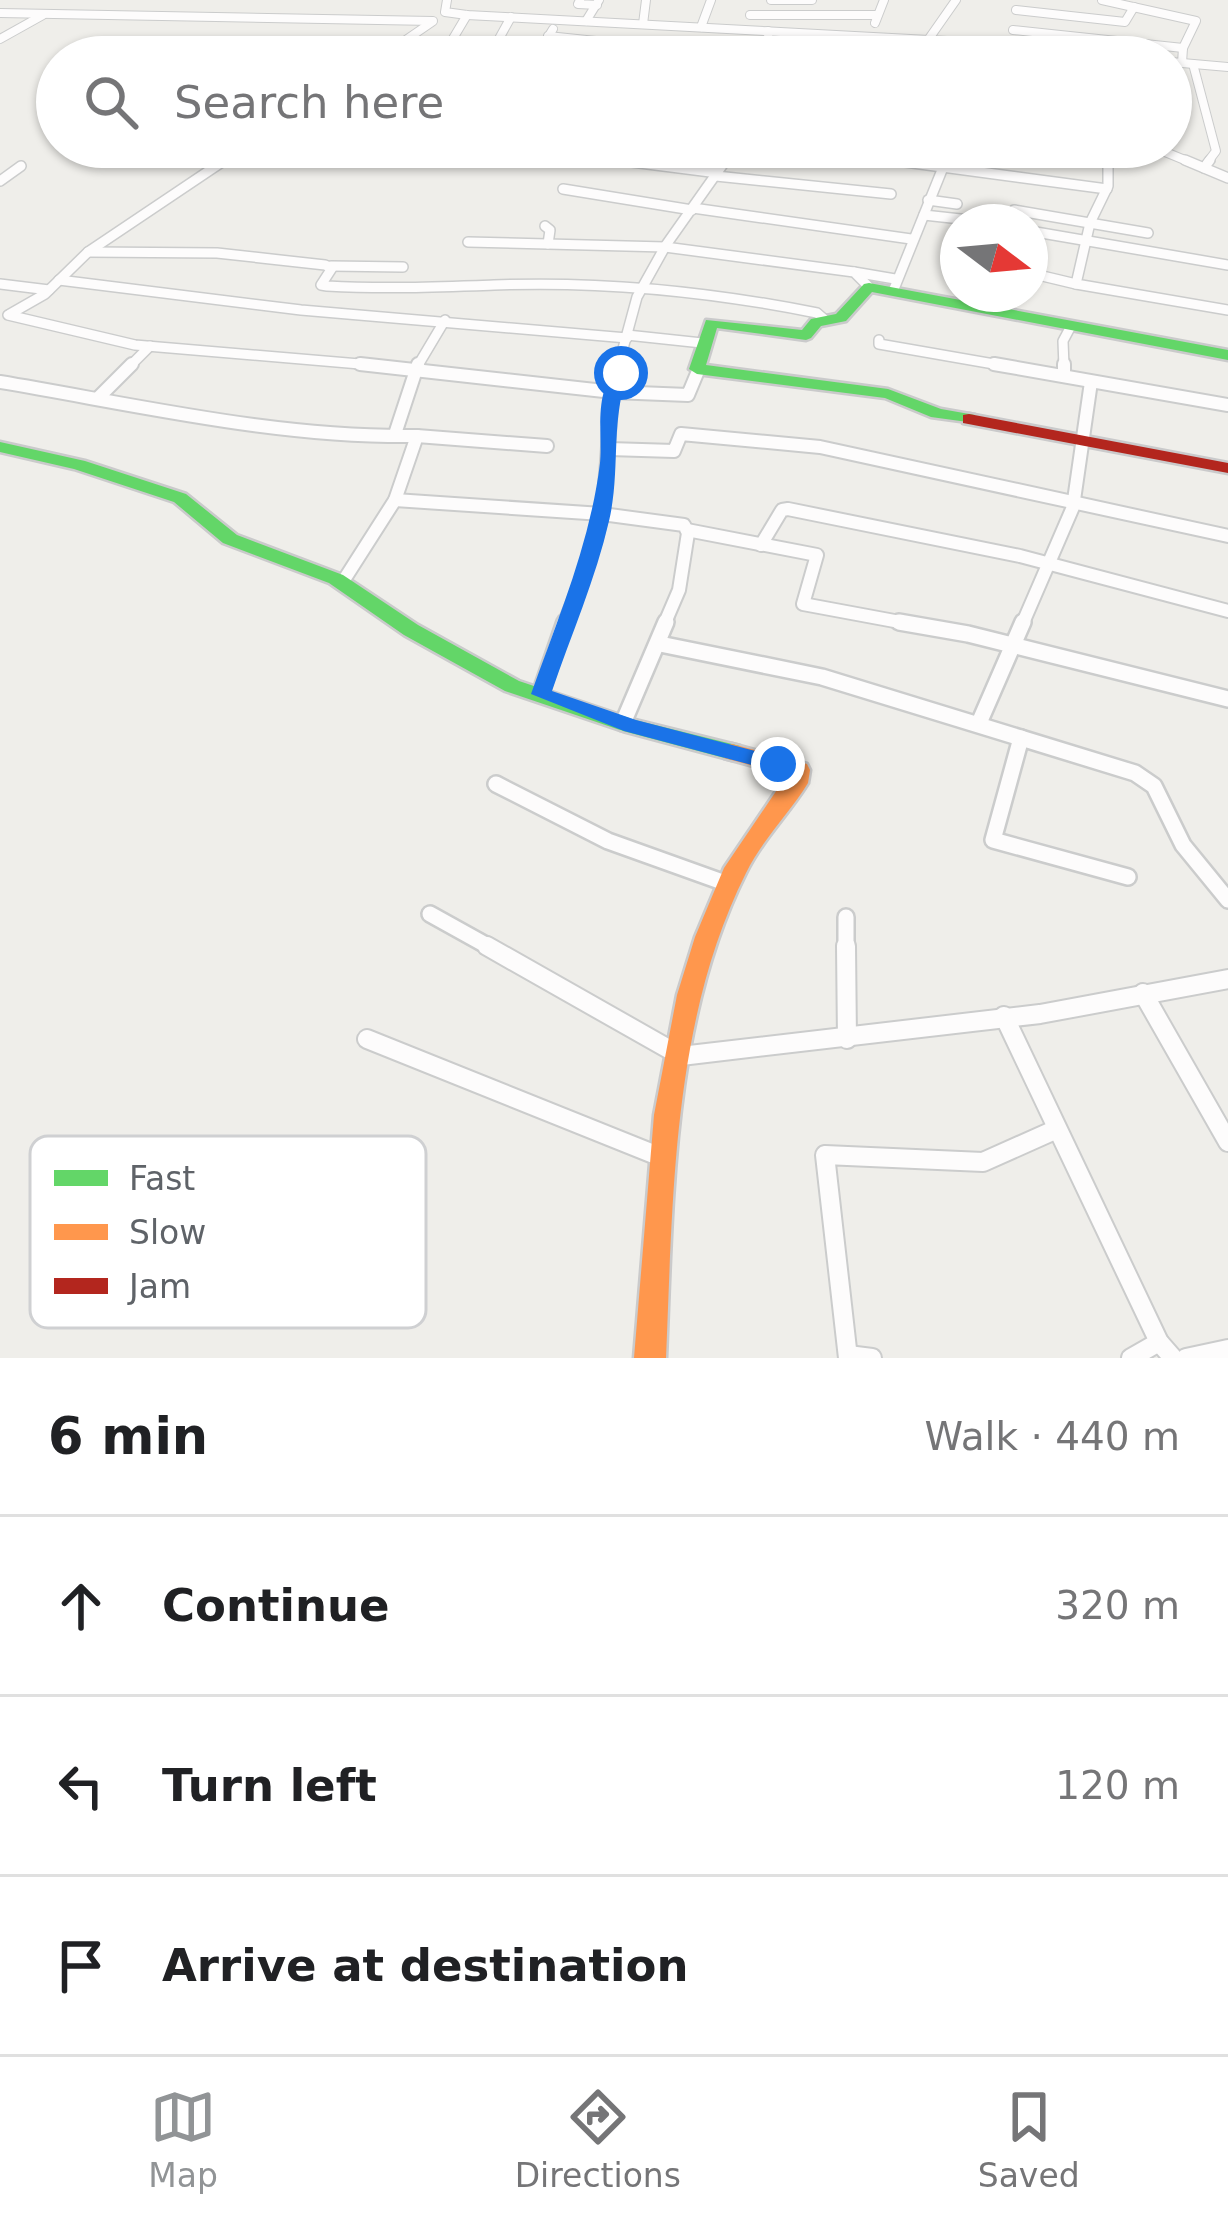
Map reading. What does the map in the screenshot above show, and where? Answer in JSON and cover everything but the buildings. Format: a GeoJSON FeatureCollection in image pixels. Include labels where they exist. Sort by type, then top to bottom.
{"type":"FeatureCollection","features":[{"type":"Feature","properties":{"kind":"street"},"geometry":{"type":"LineString","coordinates":[[446,12],[448,0]]}},
{"type":"Feature","properties":{"kind":"street"},"geometry":{"type":"LineString","coordinates":[[454,36],[474,0]]}},
{"type":"Feature","properties":{"kind":"street"},"geometry":{"type":"LineString","coordinates":[[499,36],[514,0]]}},
{"type":"Feature","properties":{"kind":"street"},"geometry":{"type":"LineString","coordinates":[[580,0],[578,4],[598,2]]}},
{"type":"Feature","properties":{"kind":"street"},"geometry":{"type":"LineString","coordinates":[[643,24],[646,0]]}},
{"type":"Feature","properties":{"kind":"street"},"geometry":{"type":"LineString","coordinates":[[701,27],[711,0]]}},
{"type":"Feature","properties":{"kind":"street"},"geometry":{"type":"LineString","coordinates":[[771,0],[812,0]]}},
{"type":"Feature","properties":{"kind":"street"},"geometry":{"type":"LineString","coordinates":[[875,36],[876,15],[884,0]]}},
{"type":"Feature","properties":{"kind":"street"},"geometry":{"type":"LineString","coordinates":[[931,36],[956,0]]}},
{"type":"Feature","properties":{"kind":"street"},"geometry":{"type":"LineString","coordinates":[[1011,36],[1020,0]]}},
{"type":"Feature","properties":{"kind":"street"},"geometry":{"type":"LineString","coordinates":[[1102,0],[1196,21],[1189,36]]}},
{"type":"Feature","properties":{"kind":"street"},"geometry":{"type":"LineString","coordinates":[[743,30],[758,1]]}},
{"type":"Feature","properties":{"kind":"street"},"geometry":{"type":"LineString","coordinates":[[586,21],[598,2]]}},
{"type":"Feature","properties":{"kind":"street"},"geometry":{"type":"LineString","coordinates":[[1016,10],[1125,22],[1133,7]]}},
{"type":"Feature","properties":{"kind":"street"},"geometry":{"type":"LineString","coordinates":[[411,36],[446,12],[857,36]]}},
{"type":"Feature","properties":{"kind":"street"},"geometry":{"type":"LineString","coordinates":[[0,13],[433,21]]}},
{"type":"Feature","properties":{"kind":"street"},"geometry":{"type":"LineString","coordinates":[[0,39],[46,14]]}},
{"type":"Feature","properties":{"kind":"street"},"geometry":{"type":"LineString","coordinates":[[750,14],[876,15]]}},
{"type":"Feature","properties":{"kind":"street"},"geometry":{"type":"LineString","coordinates":[[548,36],[557,19]]}},
{"type":"Feature","properties":{"kind":"street"},"geometry":{"type":"LineString","coordinates":[[1013,30],[1073,36]]}},
{"type":"Feature","properties":{"kind":"street"},"geometry":{"type":"LineString","coordinates":[[768,31],[768,36]]}},
{"type":"Feature","properties":{"kind":"street"},"geometry":{"type":"LineString","coordinates":[[1192,63],[1228,67]]}},
{"type":"Feature","properties":{"kind":"street"},"geometry":{"type":"LineString","coordinates":[[1192,76],[1216,151],[1214,161],[1204,168]]}},
{"type":"Feature","properties":{"kind":"street"},"geometry":{"type":"LineString","coordinates":[[1192,163],[1228,178]]}},
{"type":"Feature","properties":{"kind":"street"},"geometry":{"type":"LineString","coordinates":[[0,181],[21,166]]}},
{"type":"Feature","properties":{"kind":"street"},"geometry":{"type":"LineString","coordinates":[[4,317],[49,290],[88,252],[213,168]]}},
{"type":"Feature","properties":{"kind":"street"},"geometry":{"type":"LineString","coordinates":[[672,168],[891,194]]}},
{"type":"Feature","properties":{"kind":"street"},"geometry":{"type":"LineString","coordinates":[[541,694],[602,514],[609,449],[606,430],[641,290],[721,168]]}},
{"type":"Feature","properties":{"kind":"street"},"geometry":{"type":"LineString","coordinates":[[895,284],[943,168]]}},
{"type":"Feature","properties":{"kind":"street"},"geometry":{"type":"LineString","coordinates":[[964,168],[1107,189]]}},
{"type":"Feature","properties":{"kind":"street"},"geometry":{"type":"LineString","coordinates":[[1076,284],[1090,223],[1107,189],[1107,168]]}},
{"type":"Feature","properties":{"kind":"street"},"geometry":{"type":"LineString","coordinates":[[563,189],[911,238]]}},
{"type":"Feature","properties":{"kind":"street"},"geometry":{"type":"LineString","coordinates":[[928,200],[957,204]]}},
{"type":"Feature","properties":{"kind":"street"},"geometry":{"type":"LineString","coordinates":[[924,215],[940,217]]}},
{"type":"Feature","properties":{"kind":"street"},"geometry":{"type":"LineString","coordinates":[[1048,216],[1148,232]]}},
{"type":"Feature","properties":{"kind":"street"},"geometry":{"type":"LineString","coordinates":[[544,226],[550,230],[548,244]]}},
{"type":"Feature","properties":{"kind":"street"},"geometry":{"type":"LineString","coordinates":[[1048,235],[1228,265]]}},
{"type":"Feature","properties":{"kind":"street"},"geometry":{"type":"LineString","coordinates":[[468,242],[665,247],[895,284],[1071,326],[1228,355]]}},
{"type":"Feature","properties":{"kind":"street"},"geometry":{"type":"LineString","coordinates":[[88,252],[217,253],[331,266],[403,267]]}},
{"type":"Feature","properties":{"kind":"street"},"geometry":{"type":"LineString","coordinates":[[331,266],[323,286],[421,291],[496,285],[641,290],[752,300],[817,313],[824,319]]}},
{"type":"Feature","properties":{"kind":"street"},"geometry":{"type":"LineString","coordinates":[[1048,277],[1228,310]]}},
{"type":"Feature","properties":{"kind":"street"},"geometry":{"type":"LineString","coordinates":[[4,317],[151,346],[613,392],[688,395],[702,343],[714,322],[802,335],[824,319],[841,318],[862,279]]}},
{"type":"Feature","properties":{"kind":"street"},"geometry":{"type":"LineString","coordinates":[[59,280],[301,310],[702,343]]}},
{"type":"Feature","properties":{"kind":"street"},"geometry":{"type":"LineString","coordinates":[[0,284],[49,290]]}},
{"type":"Feature","properties":{"kind":"street"},"geometry":{"type":"LineString","coordinates":[[395,434],[418,369],[446,320]]}},
{"type":"Feature","properties":{"kind":"street"},"geometry":{"type":"LineString","coordinates":[[1064,376],[1063,341],[1071,326]]}},
{"type":"Feature","properties":{"kind":"street"},"geometry":{"type":"LineString","coordinates":[[879,340],[879,344],[1228,405]]}},
{"type":"Feature","properties":{"kind":"street"},"geometry":{"type":"LineString","coordinates":[[98,398],[151,346]]}},
{"type":"Feature","properties":{"kind":"street"},"geometry":{"type":"LineString","coordinates":[[698,371],[888,394],[937,413],[1228,467]]}},
{"type":"Feature","properties":{"kind":"street"},"geometry":{"type":"LineString","coordinates":[[0,382],[317,434],[366,438],[395,434],[547,446]]}},
{"type":"Feature","properties":{"kind":"street"},"geometry":{"type":"LineString","coordinates":[[979,723],[1074,503],[1091,382]]}},
{"type":"Feature","properties":{"kind":"street"},"geometry":{"type":"LineString","coordinates":[[609,449],[674,451],[681,434],[786,442],[1228,536]]}},
{"type":"Feature","properties":{"kind":"street"},"geometry":{"type":"LineString","coordinates":[[341,584],[395,500],[417,436]]}},
{"type":"Feature","properties":{"kind":"street"},"geometry":{"type":"LineString","coordinates":[[0,447],[79,465],[181,498],[230,539],[341,584],[495,678],[623,723],[799,770],[797,783],[728,884],[688,1004],[666,1159],[650,1358]]}},
{"type":"Feature","properties":{"kind":"street"},"geometry":{"type":"LineString","coordinates":[[395,500],[677,522],[687,530],[817,555],[802,604],[1013,645],[1228,699]]}},
{"type":"Feature","properties":{"kind":"street"},"geometry":{"type":"LineString","coordinates":[[761,545],[782,510],[788,508],[1228,611]]}},
{"type":"Feature","properties":{"kind":"street"},"geometry":{"type":"LineString","coordinates":[[623,723],[679,590],[687,530]]}},
{"type":"Feature","properties":{"kind":"street"},"geometry":{"type":"LineString","coordinates":[[660,644],[799,671],[1135,773],[1154,786],[1183,845],[1228,900]]}},
{"type":"Feature","properties":{"kind":"street"},"geometry":{"type":"LineString","coordinates":[[1021,738],[993,839],[1128,877]]}},
{"type":"Feature","properties":{"kind":"street"},"geometry":{"type":"LineString","coordinates":[[496,784],[608,841],[728,884]]}},
{"type":"Feature","properties":{"kind":"street"},"geometry":{"type":"LineString","coordinates":[[430,914],[680,1056],[847,1040],[1228,979]]}},
{"type":"Feature","properties":{"kind":"street"},"geometry":{"type":"LineString","coordinates":[[846,916],[847,1040]]}},
{"type":"Feature","properties":{"kind":"street"},"geometry":{"type":"LineString","coordinates":[[1143,993],[1228,1142]]}},
{"type":"Feature","properties":{"kind":"street"},"geometry":{"type":"LineString","coordinates":[[1004,1016],[1041,1105],[1166,1350],[1131,1358]]}},
{"type":"Feature","properties":{"kind":"street"},"geometry":{"type":"LineString","coordinates":[[367,1040],[666,1159]]}},
{"type":"Feature","properties":{"kind":"street"},"geometry":{"type":"LineString","coordinates":[[872,1358],[848,1356],[825,1155],[983,1162],[1057,1129]]}},
{"type":"Feature","properties":{"kind":"street"},"geometry":{"type":"LineString","coordinates":[[1186,1358],[1228,1349]]}},
{"type":"Feature","properties":{"kind":"traffic: fast"},"geometry":{"type":"LineString","coordinates":[[969,419],[937,413],[888,394],[697,369],[711,323],[806,335],[816,322],[841,318],[869,287],[1228,355]]}},
{"type":"Feature","properties":{"kind":"traffic: fast"},"geometry":{"type":"LineString","coordinates":[[0,447],[79,465],[180,498],[230,539],[336,579],[411,630],[512,686],[631,726],[732,752]]}},
{"type":"Feature","properties":{"kind":"traffic: slow"},"geometry":{"type":"LineString","coordinates":[[650,1358],[661,1176],[690,995],[730,881],[752,842],[797,783],[799,770],[732,752]]}},
{"type":"Feature","properties":{"kind":"traffic: jam"},"geometry":{"type":"LineString","coordinates":[[969,419],[1228,468]]}},
{"type":"Feature","properties":{"kind":"route"},"geometry":{"type":"LineString","coordinates":[[621,373],[608,406],[609,449],[601,520],[541,694],[631,726],[778,764]]}}]}
